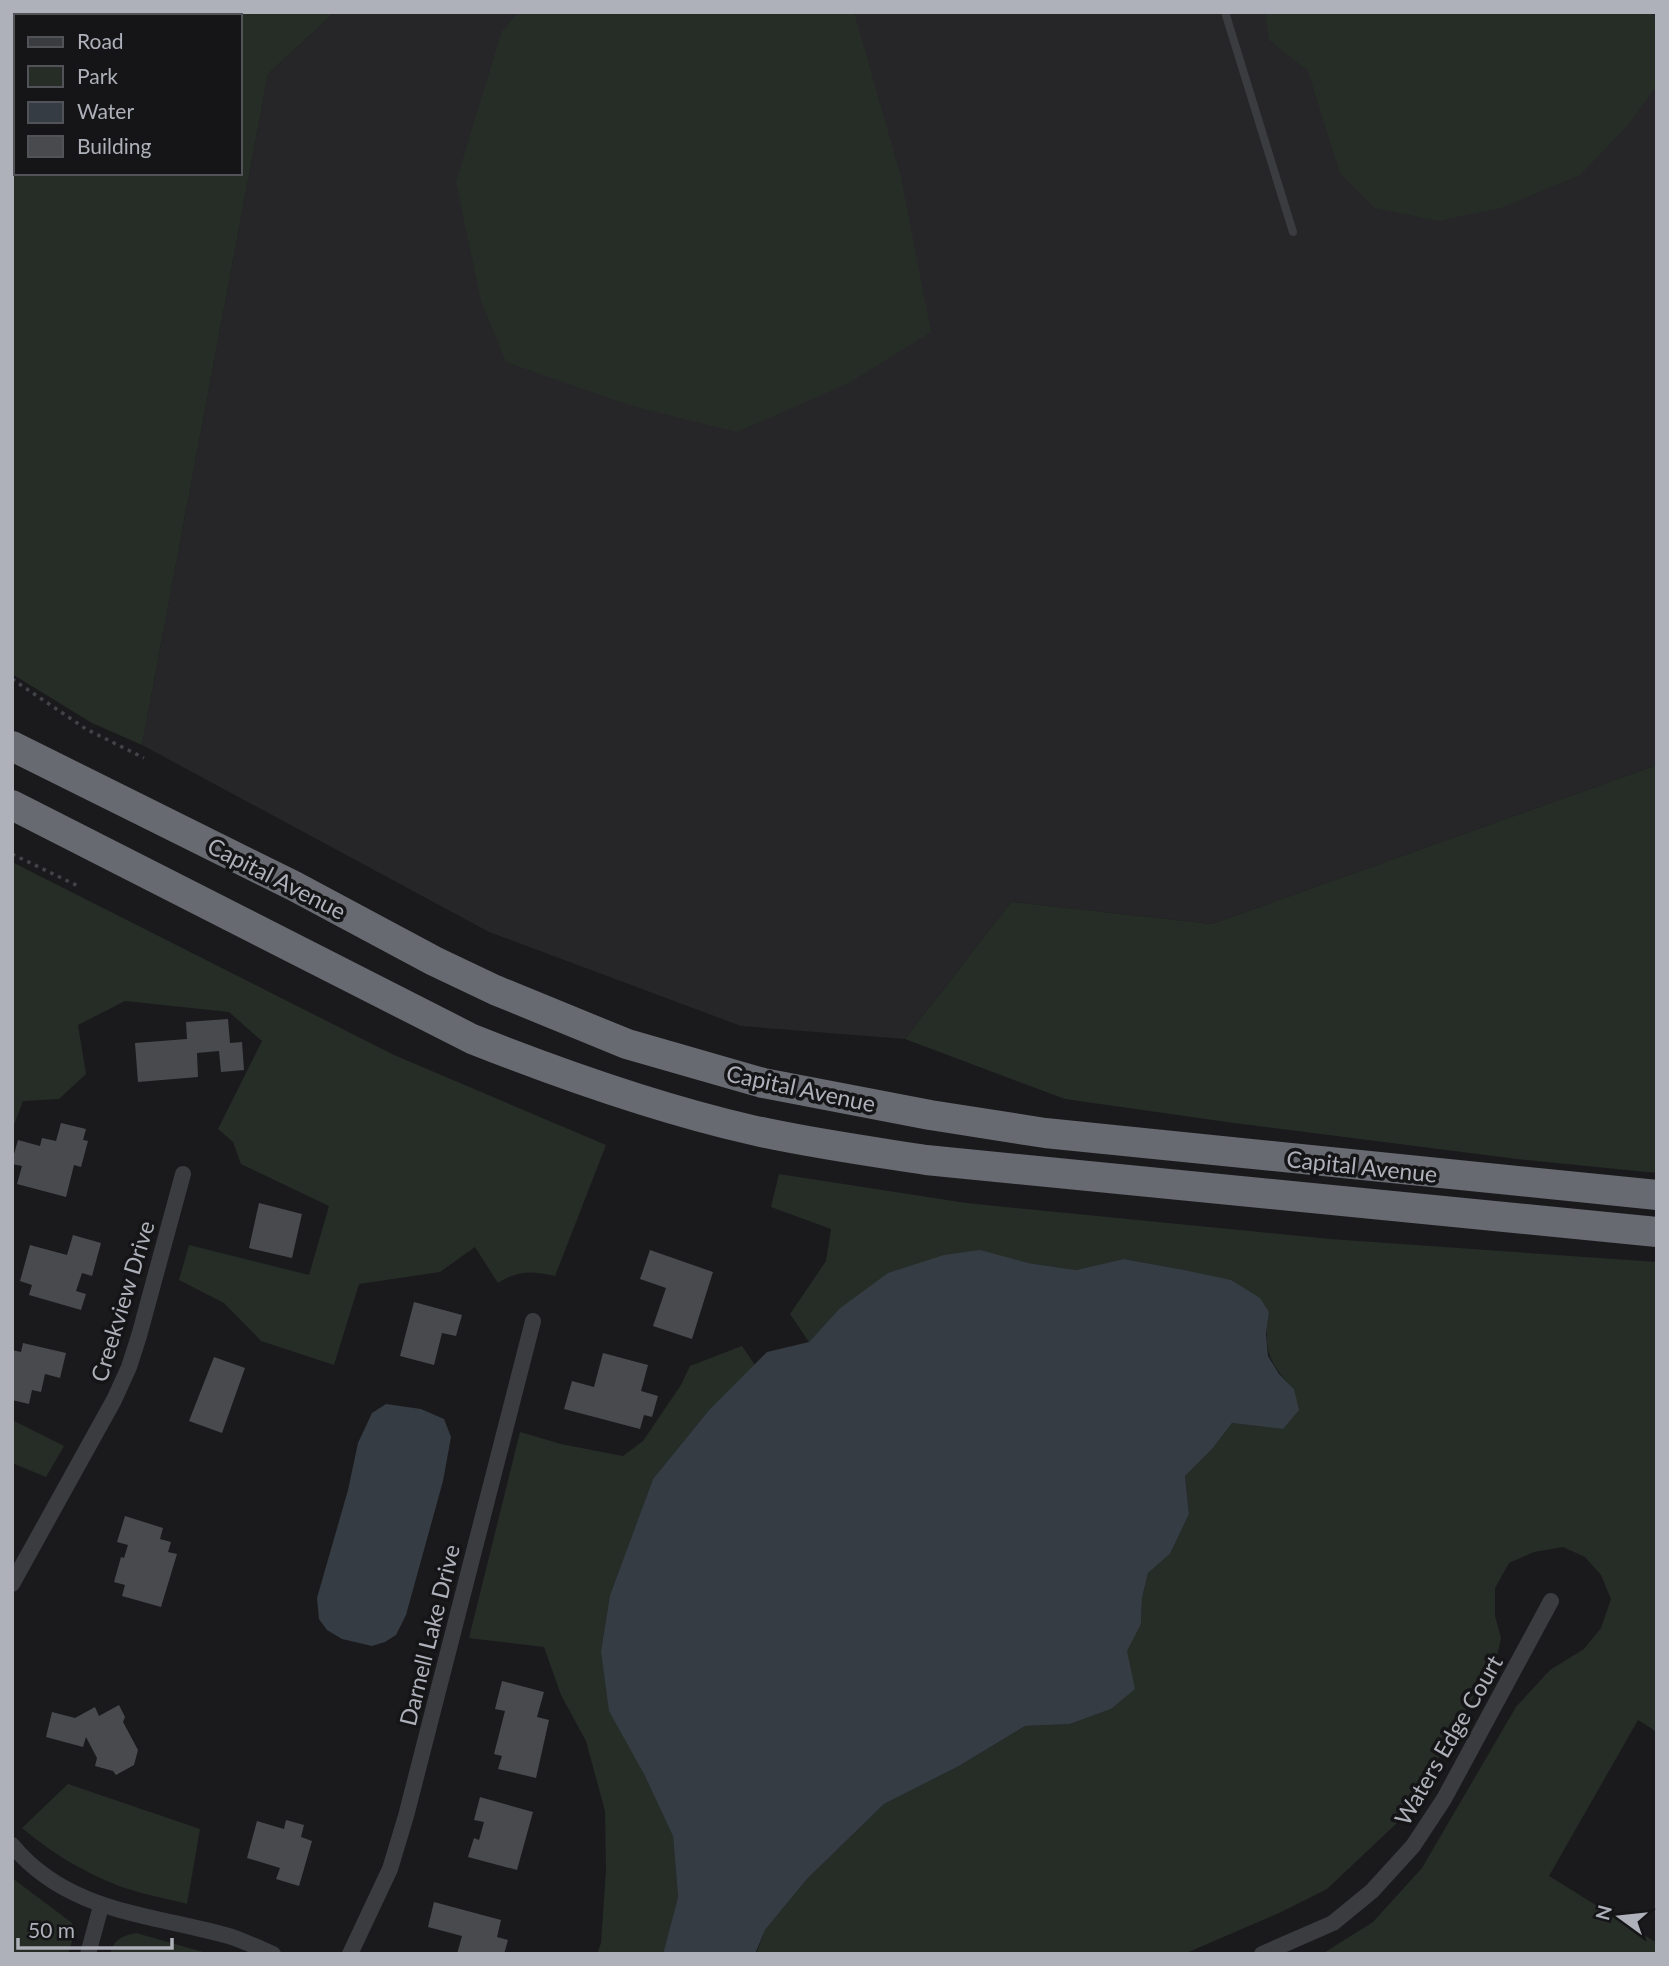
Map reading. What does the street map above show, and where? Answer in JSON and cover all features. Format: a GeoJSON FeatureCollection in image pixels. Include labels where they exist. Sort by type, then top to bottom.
{"type":"FeatureCollection","features":[{"type":"Feature","properties":{"kind":"highway","name":"Capital Avenue"},"geometry":{"type":"LineString","coordinates":[[12,746],[294,886],[434,961],[495,990],[627,1044],[763,1083],[930,1115],[1045,1133],[1657,1195]]}},
{"type":"Feature","properties":{"kind":"highway","name":"Capital Avenue"},"geometry":{"type":"LineString","coordinates":[[12,805],[472,1039],[614,1092],[694,1115],[821,1144],[926,1160],[1657,1232]]}},
{"type":"Feature","properties":{"kind":"street","name":"Creekview Drive"},"geometry":{"type":"LineString","coordinates":[[12,1584],[114,1400],[129,1367],[183,1174]]}},
{"type":"Feature","properties":{"kind":"street","name":"Darnell Lake Drive"},"geometry":{"type":"LineString","coordinates":[[350,1954],[390,1869],[406,1816],[533,1321]]}},
{"type":"Feature","properties":{"kind":"street","name":"Waters Edge Court"},"geometry":{"type":"LineString","coordinates":[[1262,1954],[1333,1923],[1372,1891],[1413,1846],[1444,1799],[1551,1601]]}},
{"type":"Feature","properties":{"kind":"street"},"geometry":{"type":"LineString","coordinates":[[12,1845],[55,1881],[101,1906],[234,1938],[272,1954]]}},
{"type":"Feature","properties":{"kind":"street"},"geometry":{"type":"LineString","coordinates":[[89,1954],[101,1906]]}},
{"type":"Feature","properties":{"kind":"lane"},"geometry":{"type":"LineString","coordinates":[[1225,12],[1293,232]]}},
{"type":"Feature","properties":{"kind":"path"},"geometry":{"type":"LineString","coordinates":[[12,679],[86,729],[144,758]]}},
{"type":"Feature","properties":{"kind":"path"},"geometry":{"type":"LineString","coordinates":[[12,855],[78,886]]}},
{"type":"Feature","properties":{"kind":"shaded area"},"geometry":{"type":"Polygon","coordinates":[[[335,12],[1657,12],[1657,765],[1212,924],[1011,902],[905,1039],[741,1026],[489,932],[142,745],[268,74],[335,12]]]}},
{"type":"Feature","properties":{"kind":"green space"},"geometry":{"type":"Polygon","coordinates":[[[12,12],[335,12],[268,74],[142,745],[92,723],[12,674],[12,12]]]}},
{"type":"Feature","properties":{"kind":"green space"},"geometry":{"type":"Polygon","coordinates":[[[519,12],[854,12],[901,177],[931,332],[849,383],[737,432],[632,406],[506,362],[481,301],[456,182],[502,31],[519,12]]]}},
{"type":"Feature","properties":{"kind":"green space"},"geometry":{"type":"Polygon","coordinates":[[[1265,12],[1649,12],[1657,20],[1657,85],[1628,125],[1580,175],[1501,208],[1438,221],[1375,208],[1340,173],[1308,71],[1269,40],[1265,12]]]}},
{"type":"Feature","properties":{"kind":"green space"},"geometry":{"type":"Polygon","coordinates":[[[1657,765],[1657,1173],[1517,1159],[1065,1099],[905,1039],[1011,902],[1212,924],[1657,765]]]}},
{"type":"Feature","properties":{"kind":"green space"},"geometry":{"type":"Polygon","coordinates":[[[12,862],[394,1055],[606,1145],[555,1276],[525,1273],[498,1283],[475,1247],[440,1272],[359,1284],[334,1365],[261,1341],[224,1303],[179,1280],[189,1245],[309,1275],[329,1206],[241,1164],[233,1142],[218,1129],[262,1041],[229,1012],[125,1001],[78,1025],[86,1074],[59,1099],[23,1101],[12,1130],[12,862]]]}},
{"type":"Feature","properties":{"kind":"green space"},"geometry":{"type":"Polygon","coordinates":[[[779,1174],[966,1203],[1330,1239],[1657,1262],[1657,1732],[1638,1720],[1549,1876],[1657,1943],[1657,1954],[1322,1954],[1373,1922],[1422,1868],[1516,1707],[1550,1670],[1584,1649],[1601,1628],[1611,1599],[1601,1575],[1585,1557],[1563,1547],[1534,1552],[1509,1563],[1495,1588],[1495,1616],[1501,1638],[1497,1656],[1424,1783],[1398,1822],[1327,1889],[1184,1954],[756,1954],[765,1930],[807,1879],[884,1804],[959,1766],[1025,1726],[1070,1724],[1111,1709],[1126,1651],[1141,1624],[1142,1598],[1148,1573],[1170,1554],[1189,1514],[1185,1476],[1213,1448],[1232,1423],[1283,1429],[1294,1389],[1278,1371],[1269,1355],[1269,1312],[1179,1269],[1125,1259],[1076,1270],[1028,1263],[839,1309],[809,1342],[790,1314],[826,1261],[831,1229],[771,1207],[779,1174]]]}},
{"type":"Feature","properties":{"kind":"green space"},"geometry":{"type":"Polygon","coordinates":[[[742,1346],[755,1365],[709,1410],[653,1479],[610,1595],[601,1651],[644,1774],[673,1835],[678,1897],[663,1954],[597,1954],[601,1943],[606,1870],[605,1811],[586,1741],[561,1695],[544,1647],[469,1638],[520,1432],[561,1444],[623,1456],[643,1441],[681,1385],[690,1366],[742,1346]]]}},
{"type":"Feature","properties":{"kind":"green space"},"geometry":{"type":"Polygon","coordinates":[[[12,1420],[64,1446],[46,1477],[12,1463],[12,1420]]]}},
{"type":"Feature","properties":{"kind":"green space"},"geometry":{"type":"Polygon","coordinates":[[[68,1784],[200,1829],[187,1904],[106,1881],[68,1861],[22,1828],[68,1784]]]}},
{"type":"Feature","properties":{"kind":"green space"},"geometry":{"type":"Polygon","coordinates":[[[12,1878],[72,1923],[74,1935],[68,1954],[12,1954],[12,1878]]]}},
{"type":"Feature","properties":{"kind":"green space"},"geometry":{"type":"Polygon","coordinates":[[[136,1933],[210,1954],[110,1954],[119,1939],[136,1933]]]}},
{"type":"Feature","properties":{"kind":"water"},"geometry":{"type":"Polygon","coordinates":[[[980,1250],[1028,1263],[1076,1270],[1124,1259],[1231,1280],[1260,1298],[1269,1312],[1266,1334],[1268,1356],[1279,1374],[1294,1389],[1299,1410],[1283,1429],[1232,1423],[1213,1448],[1185,1476],[1189,1514],[1170,1554],[1148,1573],[1142,1598],[1141,1624],[1127,1651],[1135,1689],[1111,1709],[1070,1724],[1025,1726],[959,1766],[884,1804],[807,1879],[765,1930],[755,1954],[663,1954],[678,1897],[673,1836],[644,1774],[609,1711],[601,1651],[610,1595],[653,1479],[709,1410],[767,1352],[809,1342],[839,1309],[888,1273],[944,1255],[980,1250]]]}},
{"type":"Feature","properties":{"kind":"water"},"geometry":{"type":"Polygon","coordinates":[[[386,1404],[421,1409],[444,1419],[451,1437],[443,1481],[406,1615],[396,1635],[372,1646],[342,1639],[327,1630],[319,1619],[317,1598],[348,1490],[358,1443],[372,1413],[386,1404]]]}},
{"type":"Feature","properties":{"kind":"building"},"geometry":{"type":"Polygon","coordinates":[[[228,1019],[230,1043],[242,1042],[244,1070],[221,1072],[219,1051],[197,1053],[198,1077],[138,1082],[135,1043],[187,1039],[186,1022],[228,1019]]]}},
{"type":"Feature","properties":{"kind":"building"},"geometry":{"type":"Polygon","coordinates":[[[61,1123],[86,1129],[83,1140],[88,1141],[81,1167],[74,1165],[66,1197],[17,1184],[22,1166],[12,1164],[12,1161],[18,1140],[40,1146],[42,1138],[56,1141],[61,1123]]]}},
{"type":"Feature","properties":{"kind":"building"},"geometry":{"type":"Polygon","coordinates":[[[259,1203],[302,1214],[292,1258],[249,1248],[259,1203]]]}},
{"type":"Feature","properties":{"kind":"building"},"geometry":{"type":"Polygon","coordinates":[[[73,1235],[101,1243],[92,1276],[82,1273],[76,1291],[86,1294],[81,1310],[29,1295],[32,1285],[20,1281],[30,1245],[67,1255],[73,1235]]]}},
{"type":"Feature","properties":{"kind":"building"},"geometry":{"type":"Polygon","coordinates":[[[650,1250],[713,1272],[692,1339],[653,1326],[666,1288],[640,1279],[650,1250]]]}},
{"type":"Feature","properties":{"kind":"building"},"geometry":{"type":"Polygon","coordinates":[[[414,1302],[462,1315],[456,1336],[442,1333],[434,1365],[400,1356],[414,1302]]]}},
{"type":"Feature","properties":{"kind":"building"},"geometry":{"type":"Polygon","coordinates":[[[23,1343],[66,1353],[60,1378],[45,1374],[41,1392],[32,1390],[29,1404],[12,1400],[12,1350],[21,1352],[23,1343]]]}},
{"type":"Feature","properties":{"kind":"building"},"geometry":{"type":"Polygon","coordinates":[[[603,1353],[648,1365],[641,1391],[658,1396],[652,1417],[644,1415],[640,1429],[564,1409],[572,1381],[594,1387],[603,1353]]]}},
{"type":"Feature","properties":{"kind":"building"},"geometry":{"type":"Polygon","coordinates":[[[214,1357],[245,1368],[222,1433],[189,1421],[214,1357]]]}},
{"type":"Feature","properties":{"kind":"building"},"geometry":{"type":"Polygon","coordinates":[[[125,1516],[163,1528],[160,1539],[171,1542],[168,1552],[177,1554],[161,1607],[122,1596],[125,1585],[114,1582],[121,1557],[124,1558],[128,1545],[117,1542],[125,1516]]]}},
{"type":"Feature","properties":{"kind":"building"},"geometry":{"type":"Polygon","coordinates":[[[502,1681],[544,1692],[537,1717],[549,1720],[536,1778],[498,1769],[502,1756],[494,1754],[505,1711],[495,1709],[502,1681]]]}},
{"type":"Feature","properties":{"kind":"building"},"geometry":{"type":"Polygon","coordinates":[[[119,1705],[125,1717],[123,1722],[138,1750],[134,1765],[116,1775],[113,1771],[95,1766],[97,1758],[86,1737],[83,1747],[46,1737],[52,1712],[75,1718],[95,1707],[99,1716],[119,1705]]]}},
{"type":"Feature","properties":{"kind":"building"},"geometry":{"type":"Polygon","coordinates":[[[480,1797],[533,1812],[517,1870],[468,1857],[474,1838],[479,1840],[484,1822],[474,1820],[480,1797]]]}},
{"type":"Feature","properties":{"kind":"building"},"geometry":{"type":"Polygon","coordinates":[[[286,1820],[304,1825],[301,1837],[312,1841],[299,1886],[276,1879],[280,1868],[247,1858],[257,1821],[284,1829],[286,1820]]]}},
{"type":"Feature","properties":{"kind":"building"},"geometry":{"type":"Polygon","coordinates":[[[434,1902],[501,1920],[497,1937],[508,1940],[504,1954],[457,1954],[462,1936],[428,1927],[434,1902]]]}}]}
